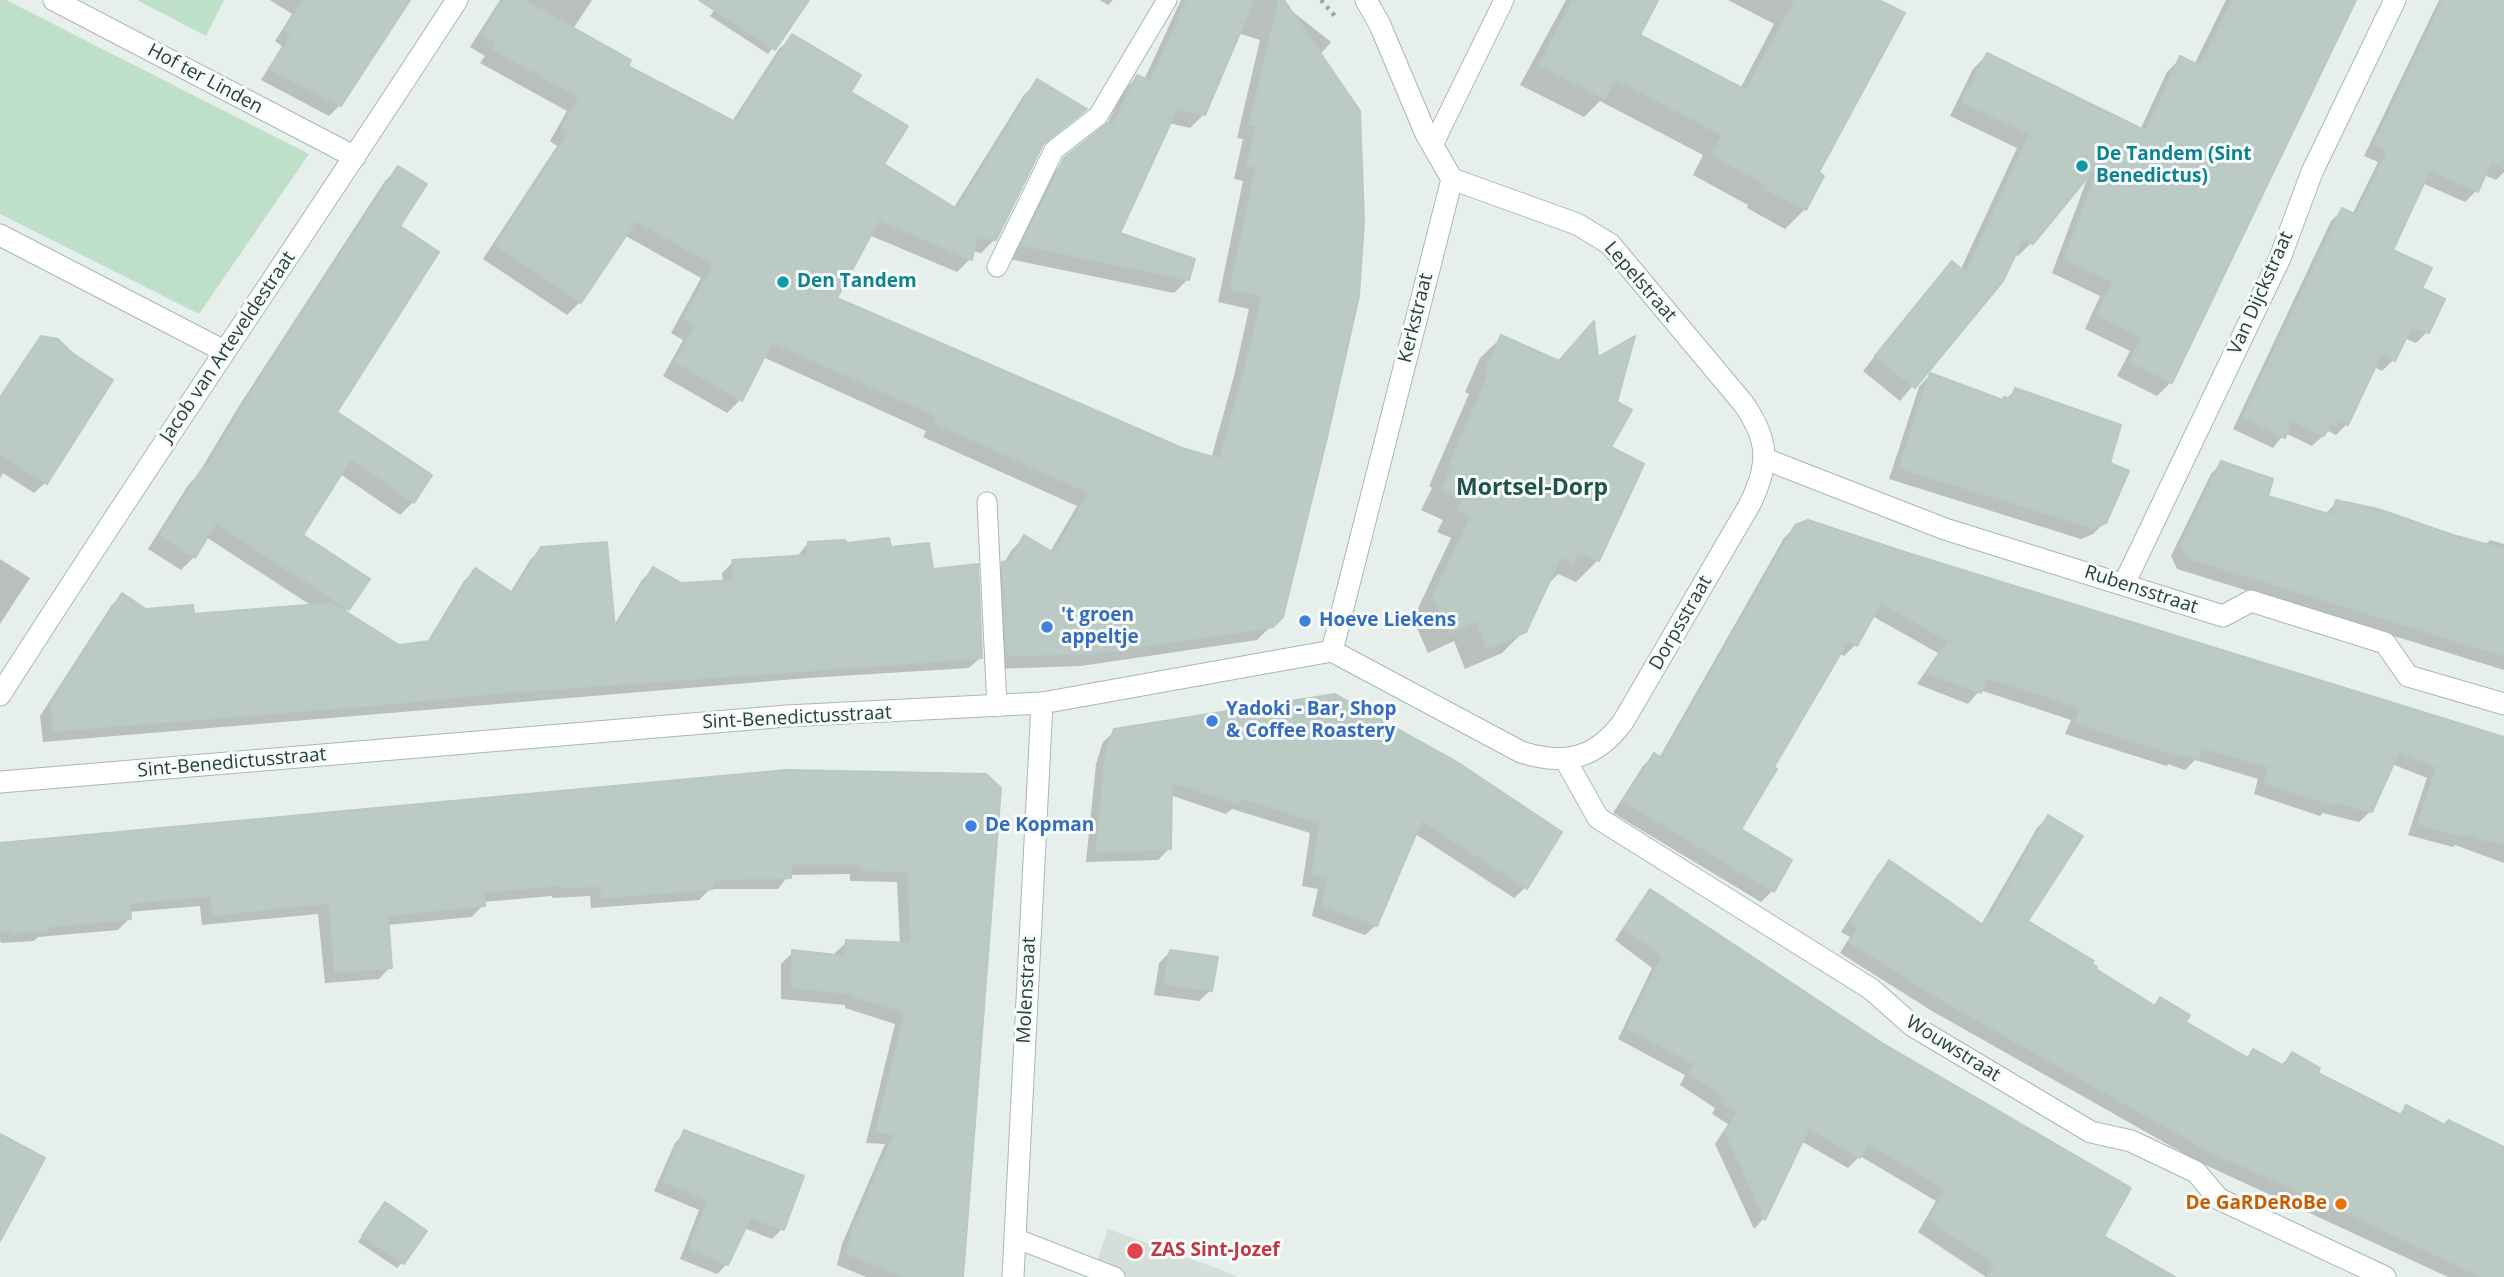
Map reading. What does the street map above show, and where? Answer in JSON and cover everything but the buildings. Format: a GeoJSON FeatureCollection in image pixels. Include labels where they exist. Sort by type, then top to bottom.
{"type":"FeatureCollection","features":[{"type":"Feature","properties":{"kind":"street","name":"Hof ter Linden"},"geometry":{"type":"LineString","coordinates":[[54,0],[355,157]]}},
{"type":"Feature","properties":{"kind":"street","name":"Jacob van Arteveldestraat"},"geometry":{"type":"LineString","coordinates":[[0,695],[457,0]]}},
{"type":"Feature","properties":{"kind":"street"},"geometry":{"type":"LineString","coordinates":[[1366,0],[1380,24],[1433,145],[1451,178]]}},
{"type":"Feature","properties":{"kind":"street","name":"Van Dijckstraat"},"geometry":{"type":"LineString","coordinates":[[2124,584],[2280,258],[2312,172],[2395,0]]}},
{"type":"Feature","properties":{"kind":"street","name":"Lepelstraat"},"geometry":{"type":"LineString","coordinates":[[1451,178],[1577,224],[1610,244],[1743,403],[1763,438],[1765,459]]}},
{"type":"Feature","properties":{"kind":"street","name":"Kerkstraat"},"geometry":{"type":"LineString","coordinates":[[1332,650],[1451,178]]}},
{"type":"Feature","properties":{"kind":"street"},"geometry":{"type":"LineString","coordinates":[[0,234],[224,351]]}},
{"type":"Feature","properties":{"kind":"street","name":"Rubensstraat"},"geometry":{"type":"LineString","coordinates":[[1765,459],[1945,529],[2222,616],[2251,601],[2361,635],[2385,643],[2408,676],[2504,704]]}},
{"type":"Feature","properties":{"kind":"street","name":"Dorpsstraat"},"geometry":{"type":"LineString","coordinates":[[1565,759],[1587,753],[1608,742],[1623,722],[1750,504],[1761,482],[1765,459]]}},
{"type":"Feature","properties":{"kind":"street"},"geometry":{"type":"LineString","coordinates":[[1332,650],[1521,752],[1543,759],[1565,759]]}},
{"type":"Feature","properties":{"kind":"street","name":"Sint-Benedictusstraat"},"geometry":{"type":"LineString","coordinates":[[0,782],[787,716],[1042,703],[1332,650]]}},
{"type":"Feature","properties":{"kind":"street","name":"Molenstraat"},"geometry":{"type":"LineString","coordinates":[[1013,1277],[1042,703]]}},
{"type":"Feature","properties":{"kind":"street","name":"Wouwstraat"},"geometry":{"type":"LineString","coordinates":[[1565,759],[1598,818],[1871,989],[1913,1026],[2091,1132],[2131,1141],[2196,1172],[2219,1199],[2385,1277]]}},
{"type":"Feature","properties":{"kind":"lane"},"geometry":{"type":"LineString","coordinates":[[997,267],[1054,150],[1098,117],[1167,0]]}},
{"type":"Feature","properties":{"kind":"lane"},"geometry":{"type":"LineString","coordinates":[[1433,145],[1504,0]]}},
{"type":"Feature","properties":{"kind":"lane"},"geometry":{"type":"LineString","coordinates":[[987,502],[997,707]]}},
{"type":"Feature","properties":{"kind":"lane"},"geometry":{"type":"LineString","coordinates":[[1015,1238],[1115,1277]]}},
{"type":"Feature","properties":{"kind":"path"},"geometry":{"type":"LineString","coordinates":[[1321,0],[1330,10]]}},
{"type":"Feature","properties":{"kind":"shaded area","name":"ZAS Sint-Jozef"},"geometry":{"type":"Polygon","coordinates":[[[1108,1229],[1230,1273],[1237,1277],[1091,1277],[1108,1229]]]}},
{"type":"Feature","properties":{"kind":"green space"},"geometry":{"type":"Polygon","coordinates":[[[0,0],[6,0],[309,154],[199,314],[0,214],[0,0]]]}},
{"type":"Feature","properties":{"kind":"green space"},"geometry":{"type":"Polygon","coordinates":[[[137,0],[224,0],[206,36],[137,0]]]}},
{"type":"Feature","properties":{"kind":"place","name":"De Tandem (Sint Benedictus)"},"geometry":{"type":"Point","coordinates":[2082,166]}},
{"type":"Feature","properties":{"kind":"place","name":"Den Tandem"},"geometry":{"type":"Point","coordinates":[783,282]}},
{"type":"Feature","properties":{"kind":"place","name":"Hoeve Liekens"},"geometry":{"type":"Point","coordinates":[1305,621]}},
{"type":"Feature","properties":{"kind":"place","name":"'t groen appeltje"},"geometry":{"type":"Point","coordinates":[1047,627]}},
{"type":"Feature","properties":{"kind":"place","name":"Yadoki - Bar, Shop & Coffee Roastery"},"geometry":{"type":"Point","coordinates":[1212,721]}},
{"type":"Feature","properties":{"kind":"place","name":"De Kopman"},"geometry":{"type":"Point","coordinates":[971,826]}},
{"type":"Feature","properties":{"kind":"place","name":"De GaRDeRoBe"},"geometry":{"type":"Point","coordinates":[2341,1204]}},
{"type":"Feature","properties":{"kind":"place","name":"ZAS Sint-Jozef"},"geometry":{"type":"Point","coordinates":[1135,1251]}},
{"type":"Feature","properties":{"kind":"district","name":"Mortsel-Dorp"},"geometry":{"type":"Point","coordinates":[1532,488]}}]}
